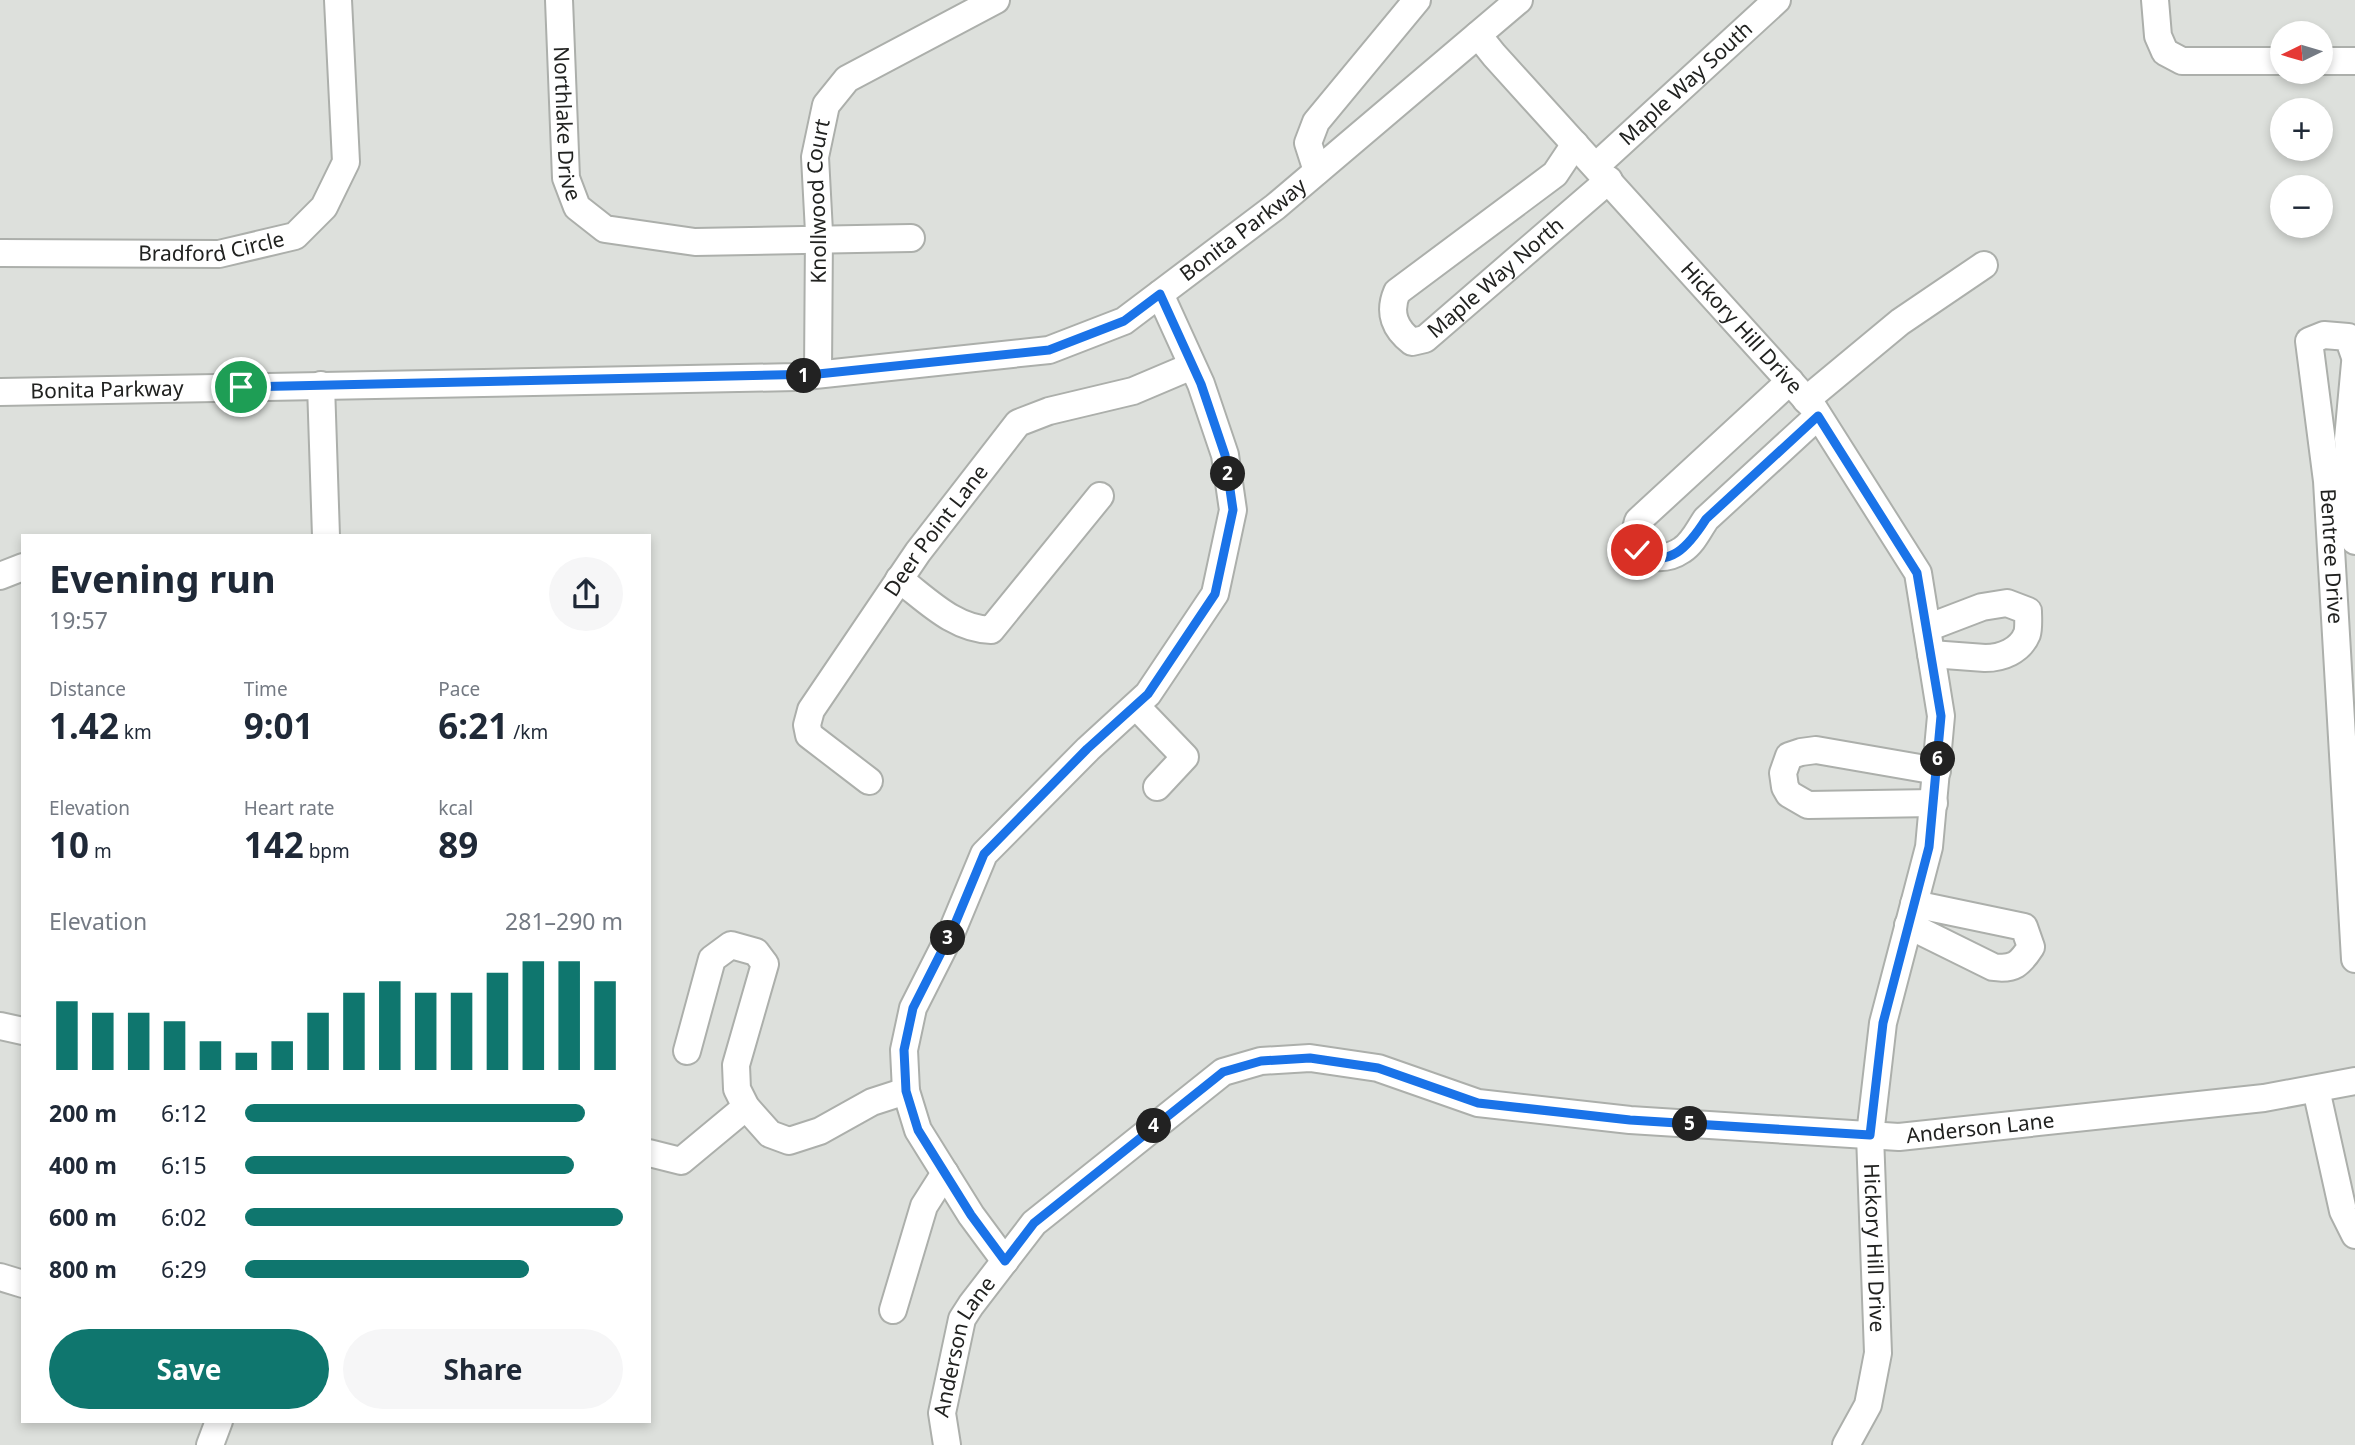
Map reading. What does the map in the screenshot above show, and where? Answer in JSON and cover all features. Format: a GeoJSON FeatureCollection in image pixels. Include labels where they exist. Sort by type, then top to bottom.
{"type":"FeatureCollection","features":[{"type":"Feature","properties":{"kind":"street","name":"Bradford Circle"},"geometry":{"type":"LineString","coordinates":[[0,253],[219,254],[295,236],[324,207],[346,162],[338,0]]}},
{"type":"Feature","properties":{"kind":"street","name":"Northlake Drive"},"geometry":{"type":"LineString","coordinates":[[559,0],[566,178],[577,207],[605,229],[695,242],[911,238]]}},
{"type":"Feature","properties":{"kind":"street","name":"Knollwood Court"},"geometry":{"type":"LineString","coordinates":[[818,374],[819,239],[815,157],[826,105],[847,79],[996,0]]}},
{"type":"Feature","properties":{"kind":"street"},"geometry":{"type":"LineString","coordinates":[[1317,171],[1308,143],[1316,122],[1417,0]]}},
{"type":"Feature","properties":{"kind":"street","name":"Bonita Parkway"},"geometry":{"type":"LineString","coordinates":[[0,391],[818,374],[1049,350],[1124,321],[1275,207],[1518,0]]}},
{"type":"Feature","properties":{"kind":"street","name":"Maple Way South"},"geometry":{"type":"LineString","coordinates":[[1602,173],[1777,0]]}},
{"type":"Feature","properties":{"kind":"street"},"geometry":{"type":"LineString","coordinates":[[2155,0],[2158,36],[2165,52],[2182,61],[2270,61]]}},
{"type":"Feature","properties":{"kind":"street","name":"Hickory Hill Drive"},"geometry":{"type":"LineString","coordinates":[[1478,35],[1805,399],[1917,573],[1941,716],[1937,771],[1929,847],[1883,1023],[1870,1135],[1878,1353],[1868,1405],[1846,1445]]}},
{"type":"Feature","properties":{"kind":"street"},"geometry":{"type":"LineString","coordinates":[[2333,61],[2355,61]]}},
{"type":"Feature","properties":{"kind":"street","name":"Maple Way North"},"geometry":{"type":"LineString","coordinates":[[1575,144],[1555,174],[1397,292],[1392,304],[1399,332],[1412,342],[1425,339],[1602,173]]}},
{"type":"Feature","properties":{"kind":"street"},"geometry":{"type":"LineString","coordinates":[[1805,399],[1682,550],[1669,556],[1647,557],[1637,550],[1632,544],[1639,521],[1805,399],[1900,322],[1984,265]]}},
{"type":"Feature","properties":{"kind":"street"},"geometry":{"type":"LineString","coordinates":[[1005,1261],[971,1215],[918,1130],[906,1091],[904,1050],[913,1008],[952,931],[984,854],[1087,749],[1148,694],[1215,594],[1233,510],[1225,455],[1192,366],[1160,294]]}},
{"type":"Feature","properties":{"kind":"street","name":"Bentree Drive"},"geometry":{"type":"LineString","coordinates":[[2355,541],[2348,439],[2355,360],[2348,337],[2324,335],[2309,341],[2328,481],[2355,959]]}},
{"type":"Feature","properties":{"kind":"street","name":"Deer Point Lane"},"geometry":{"type":"LineString","coordinates":[[869,781],[809,735],[807,725],[811,710],[899,579],[1018,423],[1049,411],[1133,391],[1192,366]]}},
{"type":"Feature","properties":{"kind":"street"},"geometry":{"type":"LineString","coordinates":[[321,385],[326,534]]}},
{"type":"Feature","properties":{"kind":"street"},"geometry":{"type":"LineString","coordinates":[[899,579],[957,623],[978,629],[991,629],[1100,496]]}},
{"type":"Feature","properties":{"kind":"street"},"geometry":{"type":"LineString","coordinates":[[0,576],[21,568]]}},
{"type":"Feature","properties":{"kind":"street"},"geometry":{"type":"LineString","coordinates":[[1136,706],[1185,757],[1157,787]]}},
{"type":"Feature","properties":{"kind":"street"},"geometry":{"type":"LineString","coordinates":[[1934,803],[1808,805],[1789,794],[1783,773],[1789,757],[1816,750],[1937,771]]}},
{"type":"Feature","properties":{"kind":"street"},"geometry":{"type":"LineString","coordinates":[[687,1051],[712,959],[731,945],[756,952],[765,964],[736,1065],[737,1089],[746,1107],[770,1133],[789,1141],[820,1131],[872,1102],[906,1091]]}},
{"type":"Feature","properties":{"kind":"street"},"geometry":{"type":"LineString","coordinates":[[0,1026],[21,1031]]}},
{"type":"Feature","properties":{"kind":"street","name":"Anderson Lane"},"geometry":{"type":"LineString","coordinates":[[947,1445],[942,1413],[962,1319],[1034,1223],[1223,1072],[1261,1061],[1310,1058],[1378,1068],[1489,1105],[1630,1120],[1899,1137],[2264,1098],[2355,1081]]}},
{"type":"Feature","properties":{"kind":"street"},"geometry":{"type":"LineString","coordinates":[[2316,1088],[2343,1211],[2355,1235]]}},
{"type":"Feature","properties":{"kind":"street"},"geometry":{"type":"LineString","coordinates":[[651,1154],[681,1161],[746,1107]]}},
{"type":"Feature","properties":{"kind":"street"},"geometry":{"type":"LineString","coordinates":[[893,1310],[924,1206],[945,1173]]}},
{"type":"Feature","properties":{"kind":"street"},"geometry":{"type":"LineString","coordinates":[[0,1277],[21,1283]]}},
{"type":"Feature","properties":{"kind":"street"},"geometry":{"type":"LineString","coordinates":[[210,1445],[218,1423]]}},
{"type":"Feature","properties":{"kind":"route"},"geometry":{"type":"LineString","coordinates":[[241,387],[796,377],[1049,350],[1124,321],[1160,294],[1201,384],[1225,455],[1233,510],[1215,594],[1148,694],[1087,749],[984,854],[952,931],[913,1008],[904,1050],[906,1091],[918,1130],[971,1215],[1005,1261],[1034,1223],[1223,1072],[1261,1061],[1310,1058],[1378,1068],[1478,1103],[1630,1120],[1870,1135],[1883,1023],[1929,847],[1937,771],[1941,716],[1917,573],[1818,416],[1706,519],[1682,550],[1669,556],[1657,557],[1647,557],[1637,550]]}}]}
